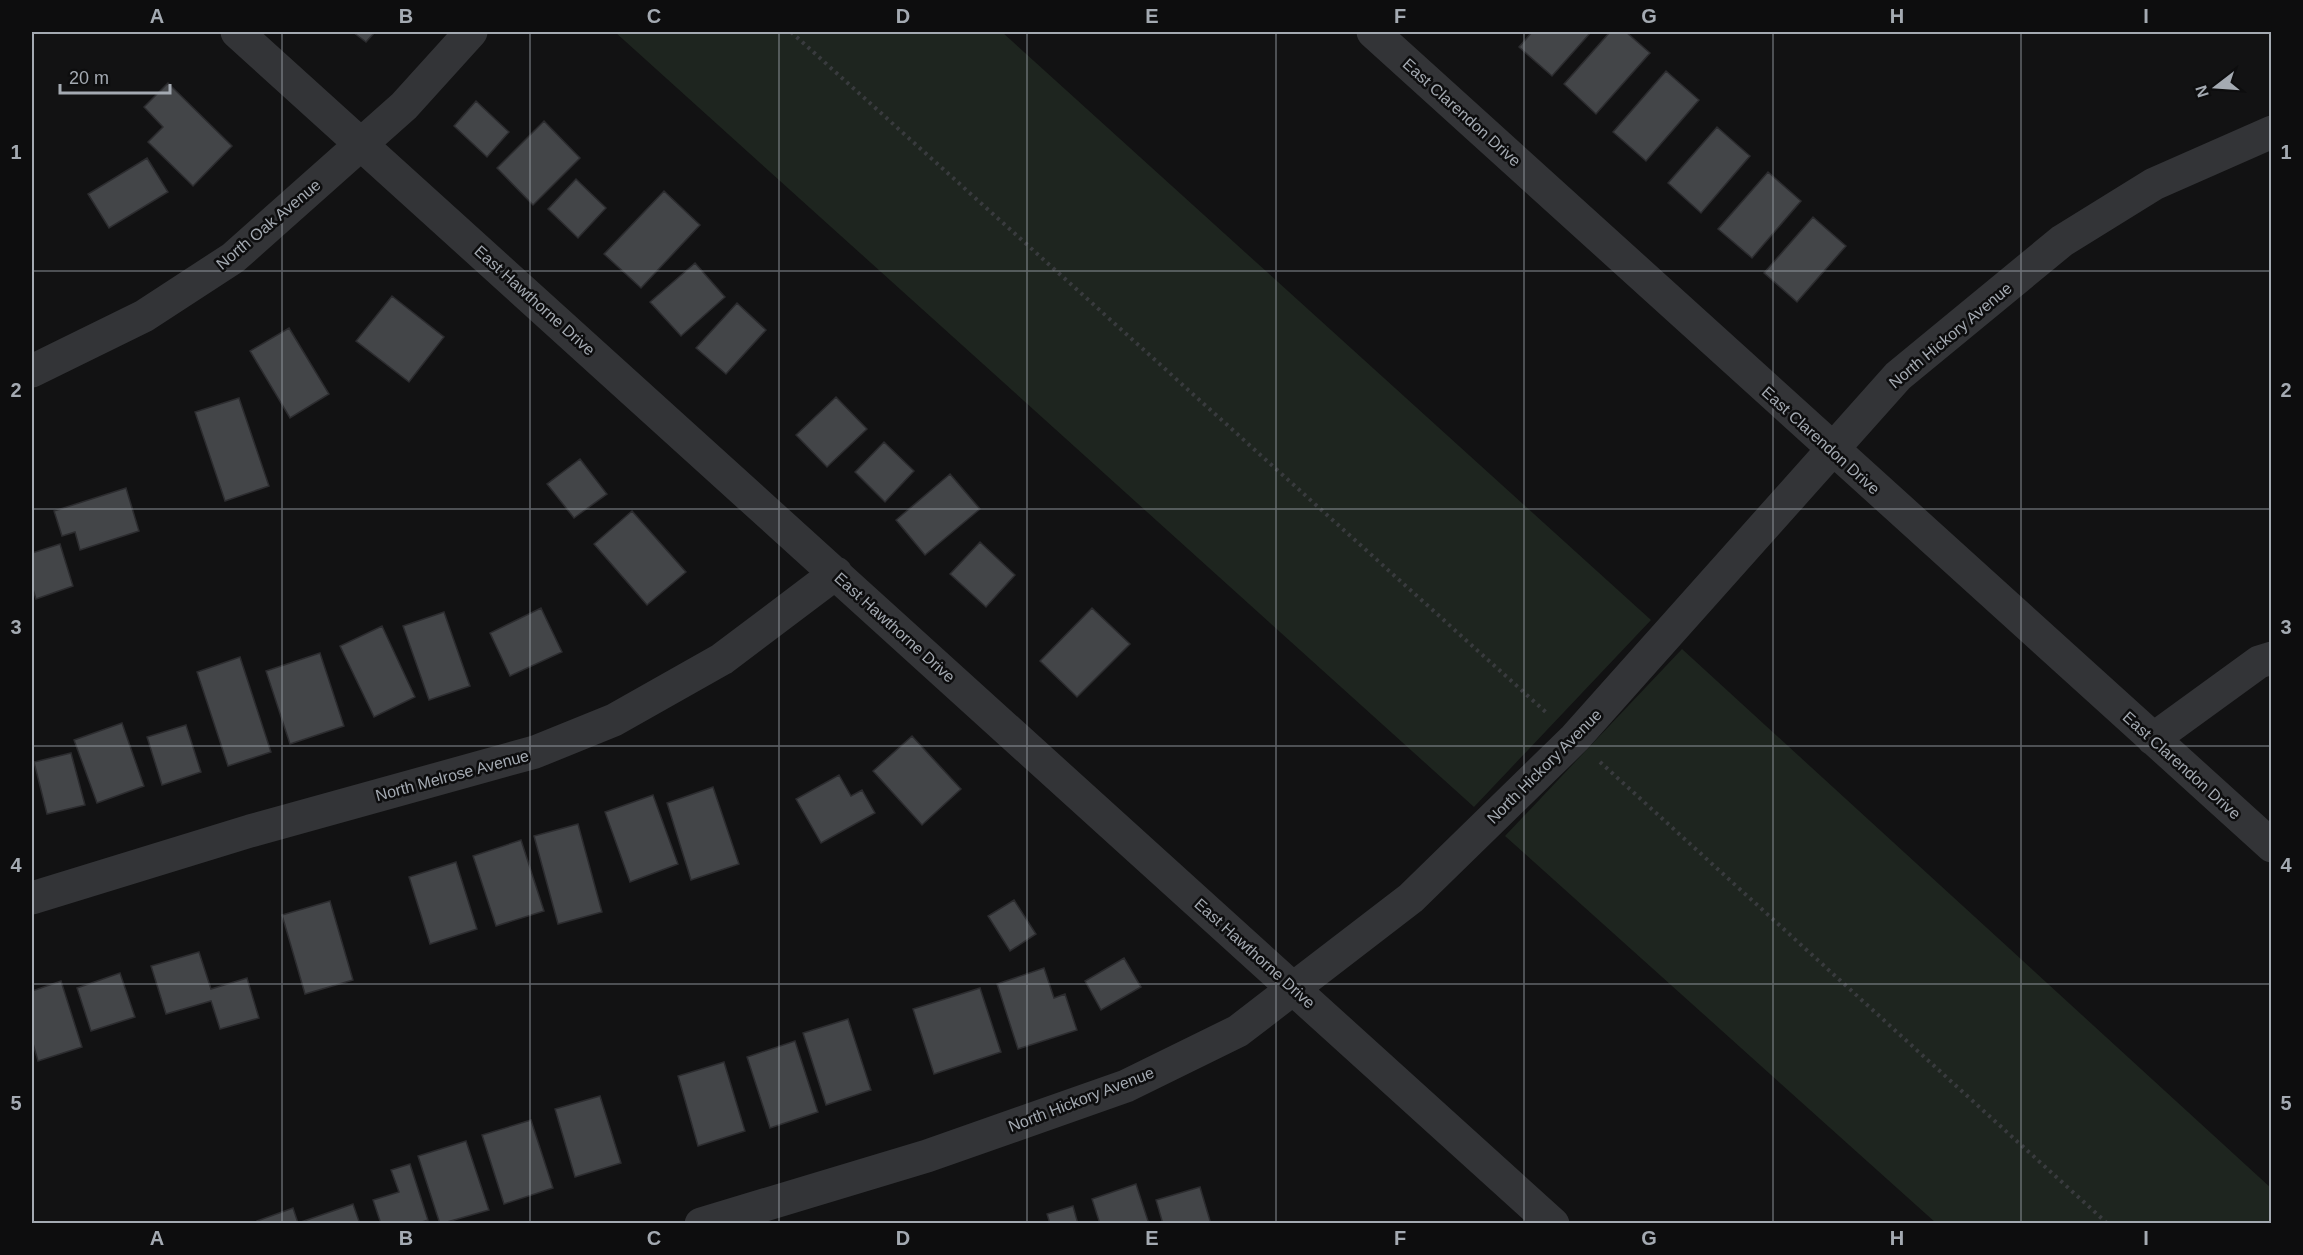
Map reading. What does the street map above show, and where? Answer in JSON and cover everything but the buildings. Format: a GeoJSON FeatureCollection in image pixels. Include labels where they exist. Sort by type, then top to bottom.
{"type":"FeatureCollection","features":[{"type":"Feature","properties":{"kind":"street","name":"East Hawthorne Drive"},"geometry":{"type":"LineString","coordinates":[[237,32],[363,143],[1552,1224]]}},
{"type":"Feature","properties":{"kind":"street","name":"North Oak Avenue"},"geometry":{"type":"LineString","coordinates":[[32,371],[144,316],[233,258],[404,106],[471,32]]}},
{"type":"Feature","properties":{"kind":"street","name":"East Clarendon Drive"},"geometry":{"type":"LineString","coordinates":[[1373,32],[2271,846]]}},
{"type":"Feature","properties":{"kind":"street","name":"North Hickory Avenue"},"geometry":{"type":"LineString","coordinates":[[701,1224],[927,1156],[1126,1086],[1238,1031],[1411,898],[1575,738],[1898,376],[2062,241],[2154,184],[2271,132]]}},
{"type":"Feature","properties":{"kind":"street","name":"North Melrose Avenue"},"geometry":{"type":"LineString","coordinates":[[32,898],[250,831],[535,752],[614,720],[722,659],[836,573]]}},
{"type":"Feature","properties":{"kind":"street"},"geometry":{"type":"LineString","coordinates":[[2153,739],[2259,662],[2271,658]]}},
{"type":"Feature","properties":{"kind":"path"},"geometry":{"type":"LineString","coordinates":[[791,32],[1551,716]]}},
{"type":"Feature","properties":{"kind":"path"},"geometry":{"type":"LineString","coordinates":[[1598,759],[2108,1224]]}},
{"type":"Feature","properties":{"kind":"shaded area"},"geometry":{"type":"Polygon","coordinates":[[[615,32],[1002,32],[1651,620],[1474,807],[615,32]]]}},
{"type":"Feature","properties":{"kind":"shaded area"},"geometry":{"type":"Polygon","coordinates":[[[1682,649],[2271,1188],[2271,1223],[1936,1223],[1505,836],[1682,649]]]}}]}
